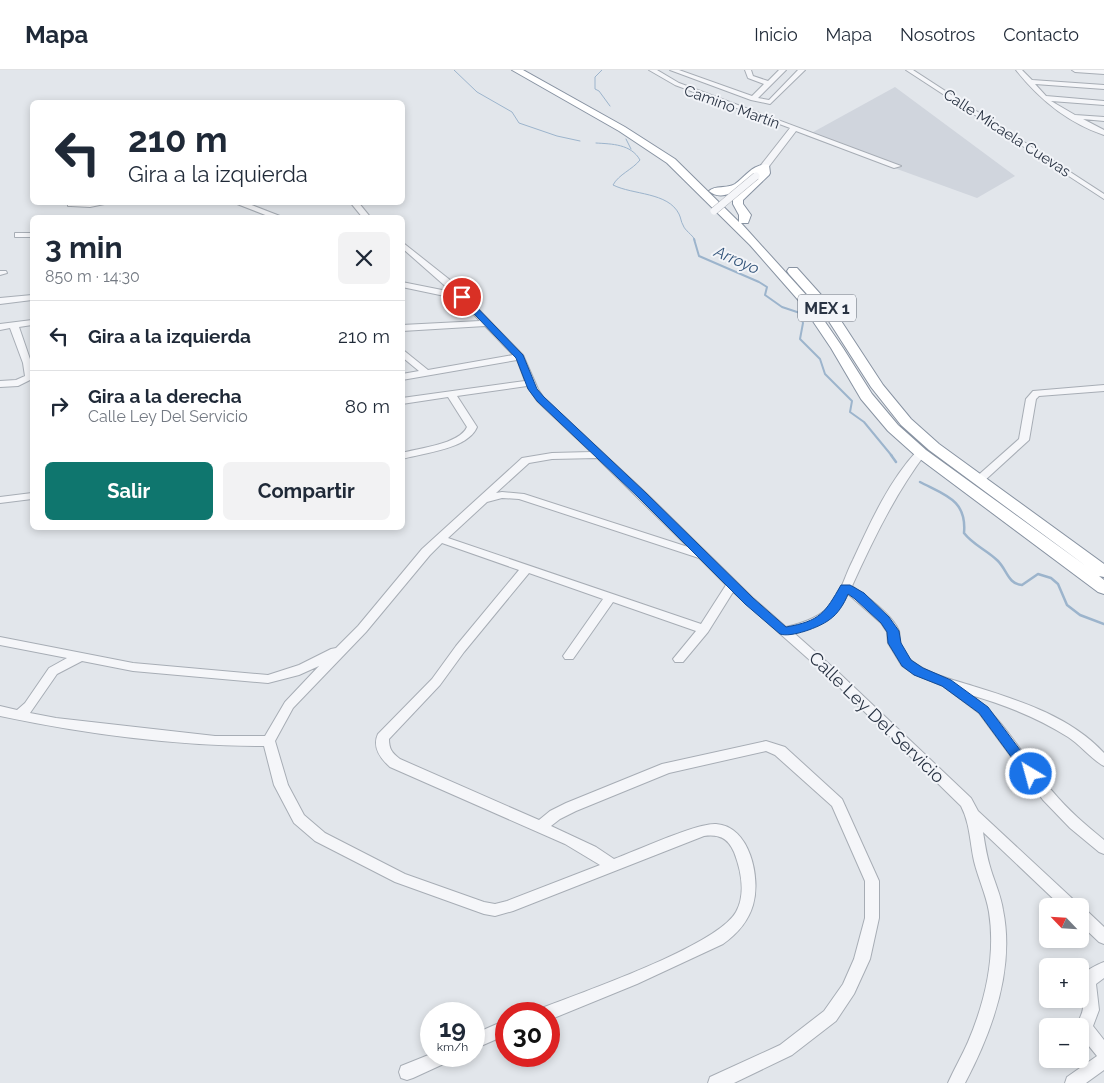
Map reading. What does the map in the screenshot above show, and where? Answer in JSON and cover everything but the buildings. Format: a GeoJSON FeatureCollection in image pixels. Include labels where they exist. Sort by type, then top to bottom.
{"type":"FeatureCollection","features":[{"type":"Feature","properties":{"kind":"highway","name":"MEX 1"},"geometry":{"type":"LineString","coordinates":[[516,70],[622,129],[672,161],[781,272],[818,319],[872,403],[893,428],[921,453],[1104,588]]}},
{"type":"Feature","properties":{"kind":"highway","name":"MEX 1"},"geometry":{"type":"LineString","coordinates":[[526,70],[651,139],[681,160],[744,220],[822,302],[896,411],[934,446],[1104,572]]}},
{"type":"Feature","properties":{"kind":"highway"},"geometry":{"type":"LineString","coordinates":[[672,161],[673,168],[712,212],[719,224],[742,240],[764,261],[781,272]]}},
{"type":"Feature","properties":{"kind":"highway"},"geometry":{"type":"LineString","coordinates":[[714,191],[732,190],[754,172],[765,167],[765,173],[738,199],[738,204],[745,215],[744,220]]}},
{"type":"Feature","properties":{"kind":"street","name":"Camino Martín"},"geometry":{"type":"LineString","coordinates":[[646,70],[663,82],[783,122]]}},
{"type":"Feature","properties":{"kind":"street","name":"Camino Martín"},"geometry":{"type":"LineString","coordinates":[[652,70],[677,84],[897,166]]}},
{"type":"Feature","properties":{"kind":"street"},"geometry":{"type":"LineString","coordinates":[[674,70],[706,79],[754,99],[772,104],[802,70]]}},
{"type":"Feature","properties":{"kind":"street"},"geometry":{"type":"LineString","coordinates":[[748,70],[750,77],[769,84]]}},
{"type":"Feature","properties":{"kind":"street"},"geometry":{"type":"LineString","coordinates":[[762,101],[794,70]]}},
{"type":"Feature","properties":{"kind":"street","name":"Calle Micaela Cuevas"},"geometry":{"type":"LineString","coordinates":[[909,70],[1104,197]]}},
{"type":"Feature","properties":{"kind":"street"},"geometry":{"type":"LineString","coordinates":[[1019,70],[1044,98],[1070,117],[1104,133]]}},
{"type":"Feature","properties":{"kind":"street"},"geometry":{"type":"LineString","coordinates":[[1075,70],[1104,72]]}},
{"type":"Feature","properties":{"kind":"street"},"geometry":{"type":"LineString","coordinates":[[754,99],[780,71]]}},
{"type":"Feature","properties":{"kind":"street"},"geometry":{"type":"LineString","coordinates":[[1030,82],[1104,87]]}},
{"type":"Feature","properties":{"kind":"street"},"geometry":{"type":"LineString","coordinates":[[1044,98],[1104,103]]}},
{"type":"Feature","properties":{"kind":"street"},"geometry":{"type":"LineString","coordinates":[[762,101],[783,122]]}},
{"type":"Feature","properties":{"kind":"street"},"geometry":{"type":"LineString","coordinates":[[1070,117],[1104,119]]}},
{"type":"Feature","properties":{"kind":"street"},"geometry":{"type":"LineString","coordinates":[[712,212],[765,167],[794,129]]}},
{"type":"Feature","properties":{"kind":"street"},"geometry":{"type":"LineString","coordinates":[[80,205],[95,205]]}},
{"type":"Feature","properties":{"kind":"street"},"geometry":{"type":"LineString","coordinates":[[244,205],[273,215]]}},
{"type":"Feature","properties":{"kind":"street"},"geometry":{"type":"LineString","coordinates":[[356,205],[365,215]]}},
{"type":"Feature","properties":{"kind":"street"},"geometry":{"type":"LineString","coordinates":[[18,235],[30,235]]}},
{"type":"Feature","properties":{"kind":"street"},"geometry":{"type":"LineString","coordinates":[[405,247],[447,282],[520,357]]}},
{"type":"Feature","properties":{"kind":"street"},"geometry":{"type":"LineString","coordinates":[[405,285],[462,297]]}},
{"type":"Feature","properties":{"kind":"street"},"geometry":{"type":"LineString","coordinates":[[0,301],[30,298]]}},
{"type":"Feature","properties":{"kind":"street"},"geometry":{"type":"LineString","coordinates":[[0,327],[30,323]]}},
{"type":"Feature","properties":{"kind":"street"},"geometry":{"type":"LineString","coordinates":[[405,328],[488,323]]}},
{"type":"Feature","properties":{"kind":"street"},"geometry":{"type":"LineString","coordinates":[[0,384],[18,383],[30,377],[29,365],[15,338],[14,326]]}},
{"type":"Feature","properties":{"kind":"street"},"geometry":{"type":"LineString","coordinates":[[405,355],[426,373]]}},
{"type":"Feature","properties":{"kind":"street"},"geometry":{"type":"LineString","coordinates":[[405,376],[520,357]]}},
{"type":"Feature","properties":{"kind":"street","name":"Calle Ley Del Servicio"},"geometry":{"type":"LineString","coordinates":[[520,357],[531,384],[540,399],[749,601],[834,675],[966,802],[974,815],[1062,898]]}},
{"type":"Feature","properties":{"kind":"street"},"geometry":{"type":"LineString","coordinates":[[405,401],[531,384]]}},
{"type":"Feature","properties":{"kind":"street"},"geometry":{"type":"LineString","coordinates":[[979,480],[1024,440],[1031,398],[1036,393],[1104,388]]}},
{"type":"Feature","properties":{"kind":"street"},"geometry":{"type":"LineString","coordinates":[[405,455],[461,441],[469,436],[472,427],[451,394]]}},
{"type":"Feature","properties":{"kind":"street"},"geometry":{"type":"LineString","coordinates":[[784,631],[801,628],[825,618],[838,604],[885,507],[908,468],[921,453]]}},
{"type":"Feature","properties":{"kind":"street"},"geometry":{"type":"LineString","coordinates":[[560,1008],[635,978],[710,942],[735,926],[744,911],[749,892],[749,873],[739,848],[730,835],[724,830],[716,828],[703,831],[508,907],[495,910],[484,908],[400,878],[320,837],[299,819],[281,785],[269,741],[289,705],[390,597],[426,552],[484,501],[526,460],[552,456],[600,456]]}},
{"type":"Feature","properties":{"kind":"street"},"geometry":{"type":"LineString","coordinates":[[484,501],[502,495],[520,496],[703,556]]}},
{"type":"Feature","properties":{"kind":"street"},"geometry":{"type":"LineString","coordinates":[[0,500],[30,496]]}},
{"type":"Feature","properties":{"kind":"street"},"geometry":{"type":"LineString","coordinates":[[441,539],[704,629]]}},
{"type":"Feature","properties":{"kind":"street"},"geometry":{"type":"LineString","coordinates":[[527,568],[460,649],[436,682],[383,737],[382,747],[386,756],[395,763],[592,851],[614,866]]}},
{"type":"Feature","properties":{"kind":"street"},"geometry":{"type":"LineString","coordinates":[[679,659],[704,629],[733,584]]}},
{"type":"Feature","properties":{"kind":"street"},"geometry":{"type":"LineString","coordinates":[[846,588],[860,596],[885,620],[893,631],[894,643],[906,663],[918,671],[946,683],[977,691],[1041,716],[1078,737],[1094,749],[1104,761]]}},
{"type":"Feature","properties":{"kind":"street"},"geometry":{"type":"LineString","coordinates":[[569,656],[610,597]]}},
{"type":"Feature","properties":{"kind":"street"},"geometry":{"type":"LineString","coordinates":[[0,641],[53,650],[78,658],[132,667],[268,679],[283,677],[310,666],[343,648]]}},
{"type":"Feature","properties":{"kind":"street"},"geometry":{"type":"LineString","coordinates":[[20,715],[30,706],[53,671],[78,658]]}},
{"type":"Feature","properties":{"kind":"street"},"geometry":{"type":"LineString","coordinates":[[946,683],[983,710],[1048,796],[1075,824],[1104,848]]}},
{"type":"Feature","properties":{"kind":"street"},"geometry":{"type":"LineString","coordinates":[[0,711],[56,724],[193,738],[269,741]]}},
{"type":"Feature","properties":{"kind":"street"},"geometry":{"type":"LineString","coordinates":[[540,827],[555,815],[571,807],[667,768],[766,746],[780,751],[836,803],[872,881],[872,918],[862,959],[849,989],[830,1016],[786,1050],[716,1083]]}},
{"type":"Feature","properties":{"kind":"street"},"geometry":{"type":"LineString","coordinates":[[956,1083],[969,1061],[990,1005],[998,940],[997,916],[980,853],[974,815]]}},
{"type":"Feature","properties":{"kind":"street"},"geometry":{"type":"LineString","coordinates":[[1089,923],[1104,937]]}},
{"type":"Feature","properties":{"kind":"street"},"geometry":{"type":"LineString","coordinates":[[1104,970],[1088,980],[1087,986],[1091,1010],[1084,1025],[1085,1029],[1104,1052]]}},
{"type":"Feature","properties":{"kind":"street"},"geometry":{"type":"LineString","coordinates":[[1073,1083],[1104,1060]]}},
{"type":"Feature","properties":{"kind":"street"},"geometry":{"type":"LineString","coordinates":[[407,1072],[420,1066]]}},
{"type":"Feature","properties":{"kind":"shaded area"},"geometry":{"type":"Polygon","coordinates":[[[895,87],[1015,176],[977,198],[806,136],[895,87]]]}},
{"type":"Feature","properties":{"kind":"waterway","name":"Arroyo"},"geometry":{"type":"LineString","coordinates":[[454,70],[477,92],[512,112],[519,123],[557,136],[580,141]]}},
{"type":"Feature","properties":{"kind":"waterway"},"geometry":{"type":"LineString","coordinates":[[602,70],[595,77],[595,89],[599,91],[610,106]]}},
{"type":"Feature","properties":{"kind":"waterway"},"geometry":{"type":"LineString","coordinates":[[626,139],[631,149]]}},
{"type":"Feature","properties":{"kind":"waterway","name":"Arroyo"},"geometry":{"type":"LineString","coordinates":[[596,143],[621,146],[632,151],[640,160],[613,185],[667,202],[674,207],[684,227],[695,240]]}},
{"type":"Feature","properties":{"kind":"waterway","name":"Arroyo"},"geometry":{"type":"LineString","coordinates":[[694,239],[699,256],[759,282],[767,287],[765,295],[782,307],[800,313],[803,323],[800,339],[820,359],[825,374],[852,401],[850,412],[864,422],[892,456]]}},
{"type":"Feature","properties":{"kind":"waterway","name":"Arroyo"},"geometry":{"type":"LineString","coordinates":[[891,455],[896,462]]}},
{"type":"Feature","properties":{"kind":"waterway","name":"Arroyo"},"geometry":{"type":"LineString","coordinates":[[920,482],[946,495],[958,506],[962,513],[964,533],[998,561],[1014,582],[1022,585],[1038,574],[1051,578],[1058,584],[1067,605],[1080,615],[1104,624]]}},
{"type":"Feature","properties":{"kind":"route"},"geometry":{"type":"LineString","coordinates":[[462,297],[520,357],[533,389],[540,399],[642,495],[749,601],[784,631],[801,628],[825,618],[838,604],[846,588],[860,596],[874,608],[893,631],[894,643],[906,663],[918,671],[946,683],[983,710],[1031,774]]}}]}
